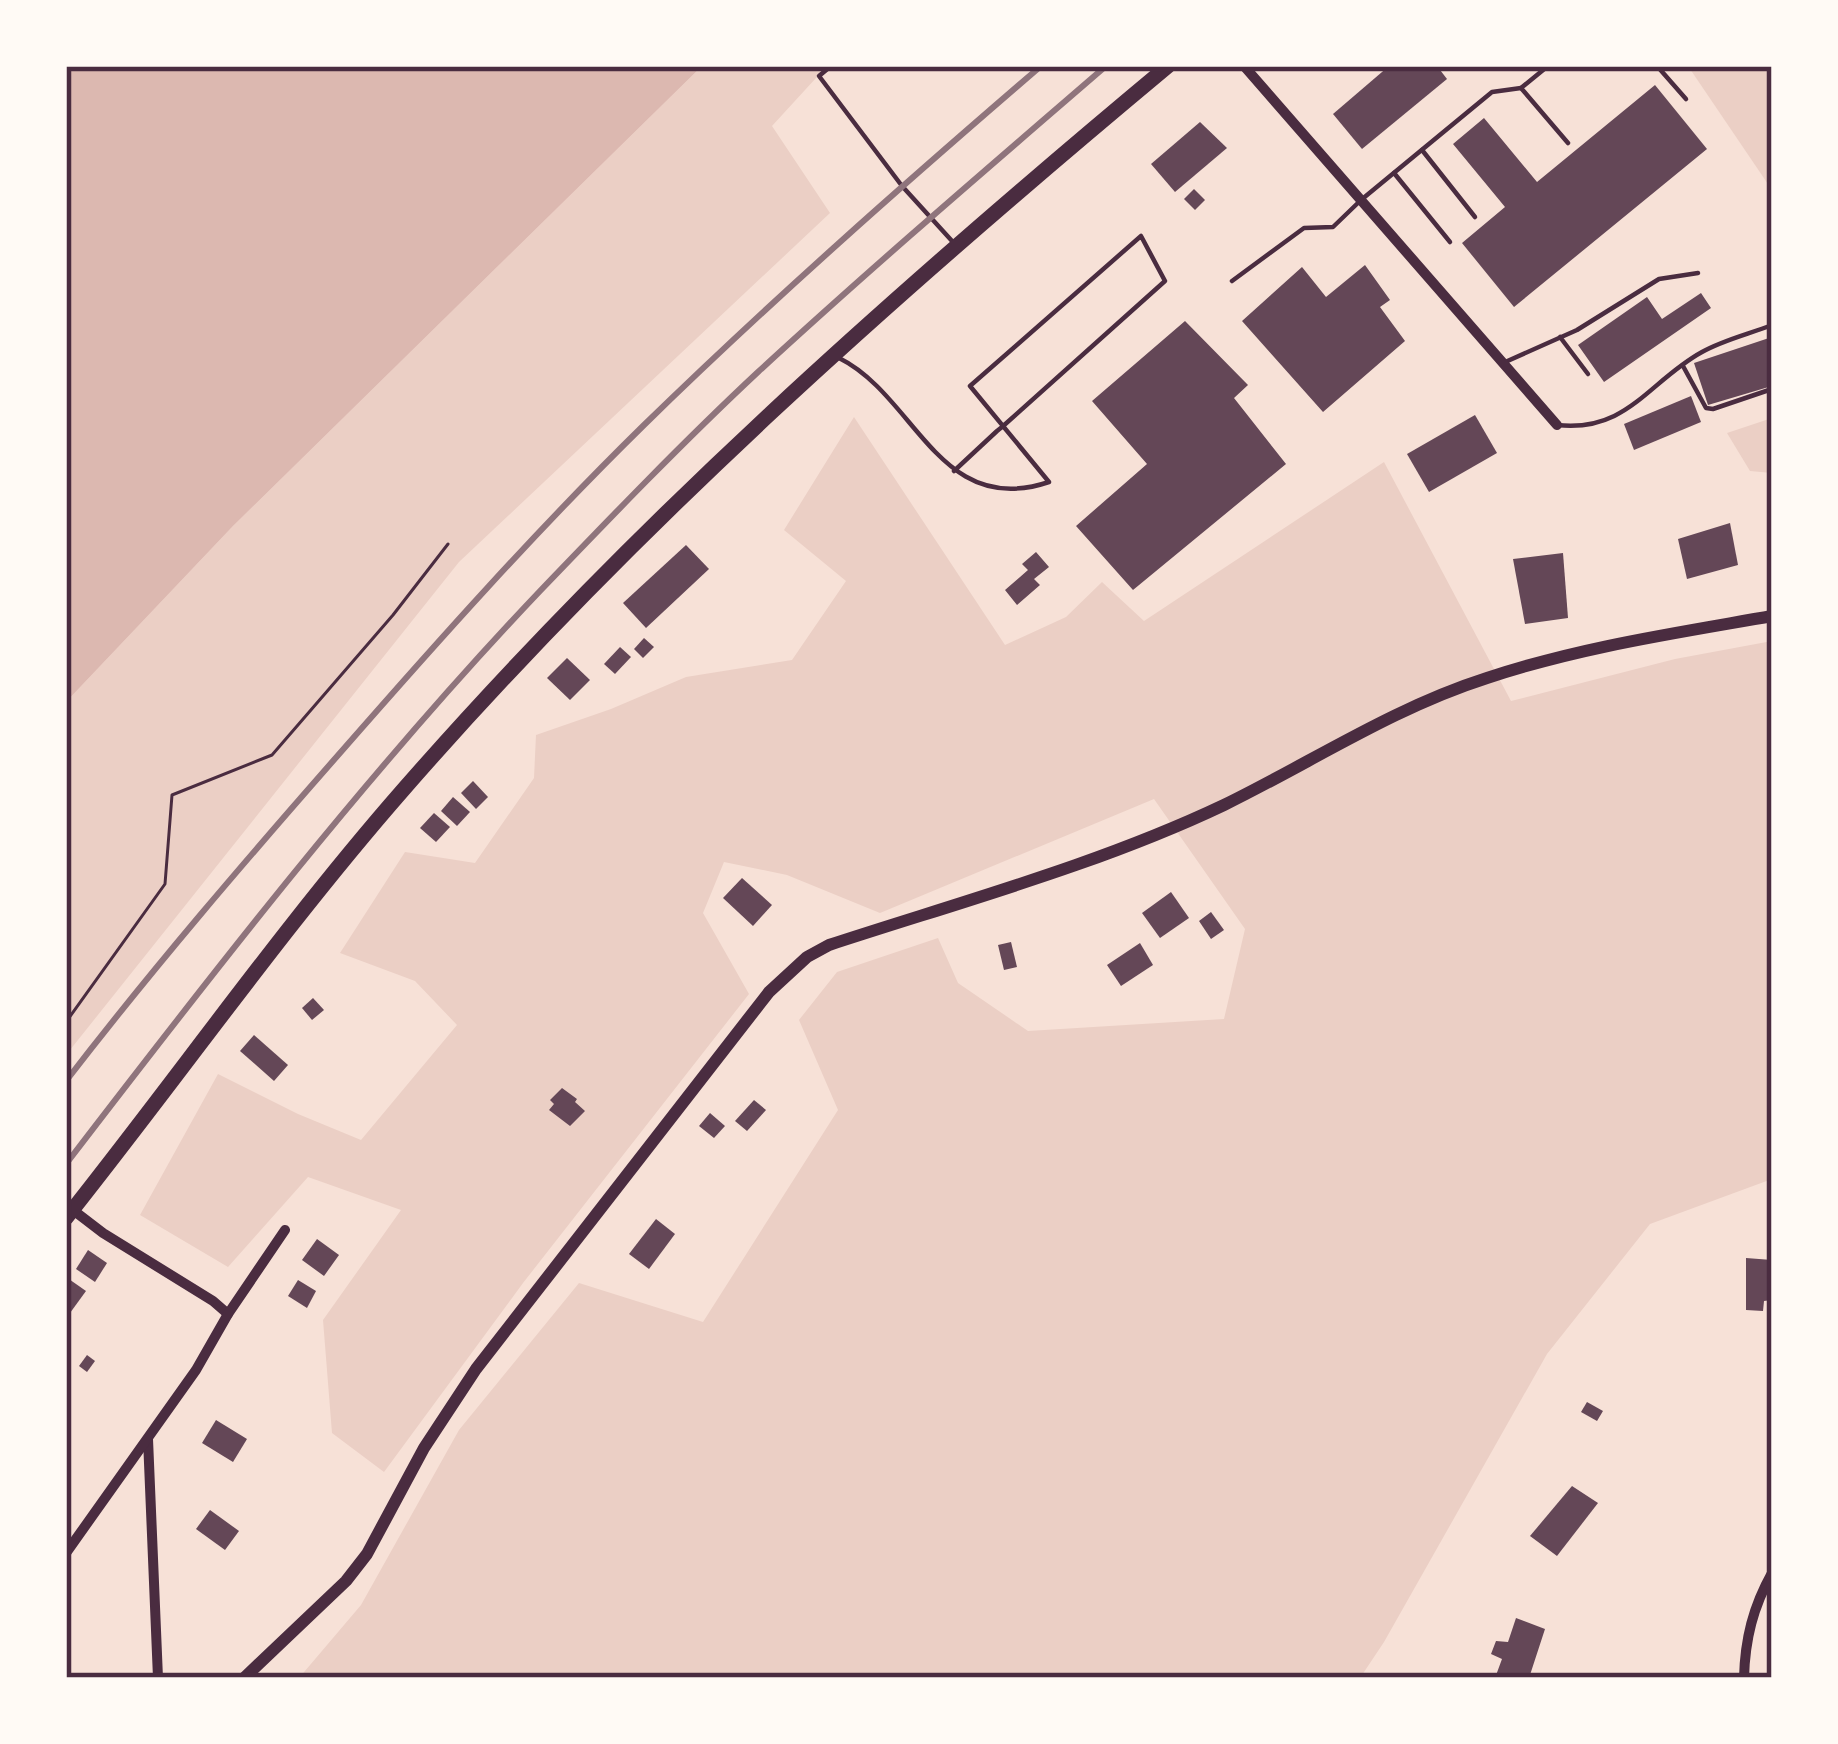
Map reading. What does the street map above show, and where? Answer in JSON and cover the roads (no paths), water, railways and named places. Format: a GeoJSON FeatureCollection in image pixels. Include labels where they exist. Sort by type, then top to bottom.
{"type":"FeatureCollection","features":[{"type":"Feature","properties":{"kind":"main road"},"geometry":{"type":"LineString","coordinates":[[69,1214],[292,925],[401,792],[510,671],[756,425],[956,245],[1168,66]]}},
{"type":"Feature","properties":{"kind":"street"},"geometry":{"type":"LineString","coordinates":[[1244,66],[1557,425]]}},
{"type":"Feature","properties":{"kind":"street"},"geometry":{"type":"LineString","coordinates":[[244,1678],[346,1581],[367,1554],[424,1448],[476,1370],[769,992],[806,958],[829,945],[1026,880],[1224,805],[1388,718],[1484,678],[1597,648],[1772,616]]}},
{"type":"Feature","properties":{"kind":"street"},"geometry":{"type":"LineString","coordinates":[[69,1214],[229,1314]]}},
{"type":"Feature","properties":{"kind":"street"},"geometry":{"type":"LineString","coordinates":[[66,1553],[196,1370],[285,1230]]}},
{"type":"Feature","properties":{"kind":"street"},"geometry":{"type":"LineString","coordinates":[[148,1439],[158,1678]]}},
{"type":"Feature","properties":{"kind":"street"},"geometry":{"type":"LineString","coordinates":[[1744,1678],[1748,1629],[1772,1573]]}},
{"type":"Feature","properties":{"kind":"lane"},"geometry":{"type":"LineString","coordinates":[[831,66],[819,76],[902,186],[956,245]]}},
{"type":"Feature","properties":{"kind":"lane"},"geometry":{"type":"LineString","coordinates":[[1232,281],[1304,228],[1334,226],[1492,92],[1521,88],[1548,66]]}},
{"type":"Feature","properties":{"kind":"lane"},"geometry":{"type":"LineString","coordinates":[[1657,66],[1686,100]]}},
{"type":"Feature","properties":{"kind":"lane"},"geometry":{"type":"LineString","coordinates":[[1521,88],[1568,143]]}},
{"type":"Feature","properties":{"kind":"lane"},"geometry":{"type":"LineString","coordinates":[[1422,150],[1475,217]]}},
{"type":"Feature","properties":{"kind":"lane"},"geometry":{"type":"LineString","coordinates":[[1394,173],[1450,242]]}},
{"type":"Feature","properties":{"kind":"lane"},"geometry":{"type":"LineString","coordinates":[[834,356],[861,369],[954,471],[981,485],[1009,489],[1049,482],[1002,427],[970,386],[1141,236],[1166,281],[1002,427],[954,471]]}},
{"type":"Feature","properties":{"kind":"lane"},"geometry":{"type":"LineString","coordinates":[[1503,363],[1577,330],[1659,279],[1698,273]]}},
{"type":"Feature","properties":{"kind":"lane"},"geometry":{"type":"LineString","coordinates":[[1557,425],[1580,428],[1605,422],[1631,408],[1702,352],[1772,325]]}},
{"type":"Feature","properties":{"kind":"lane"},"geometry":{"type":"LineString","coordinates":[[1560,337],[1588,374]]}},
{"type":"Feature","properties":{"kind":"lane"},"geometry":{"type":"LineString","coordinates":[[1683,366],[1706,408],[1713,410],[1772,389]]}},
{"type":"Feature","properties":{"kind":"railway"},"geometry":{"type":"LineString","coordinates":[[66,1081],[270,834],[565,505],[789,288],[1041,66]]}},
{"type":"Feature","properties":{"kind":"railway"},"geometry":{"type":"LineString","coordinates":[[66,1164],[355,799],[540,591],[758,372],[1106,66]]}}]}
